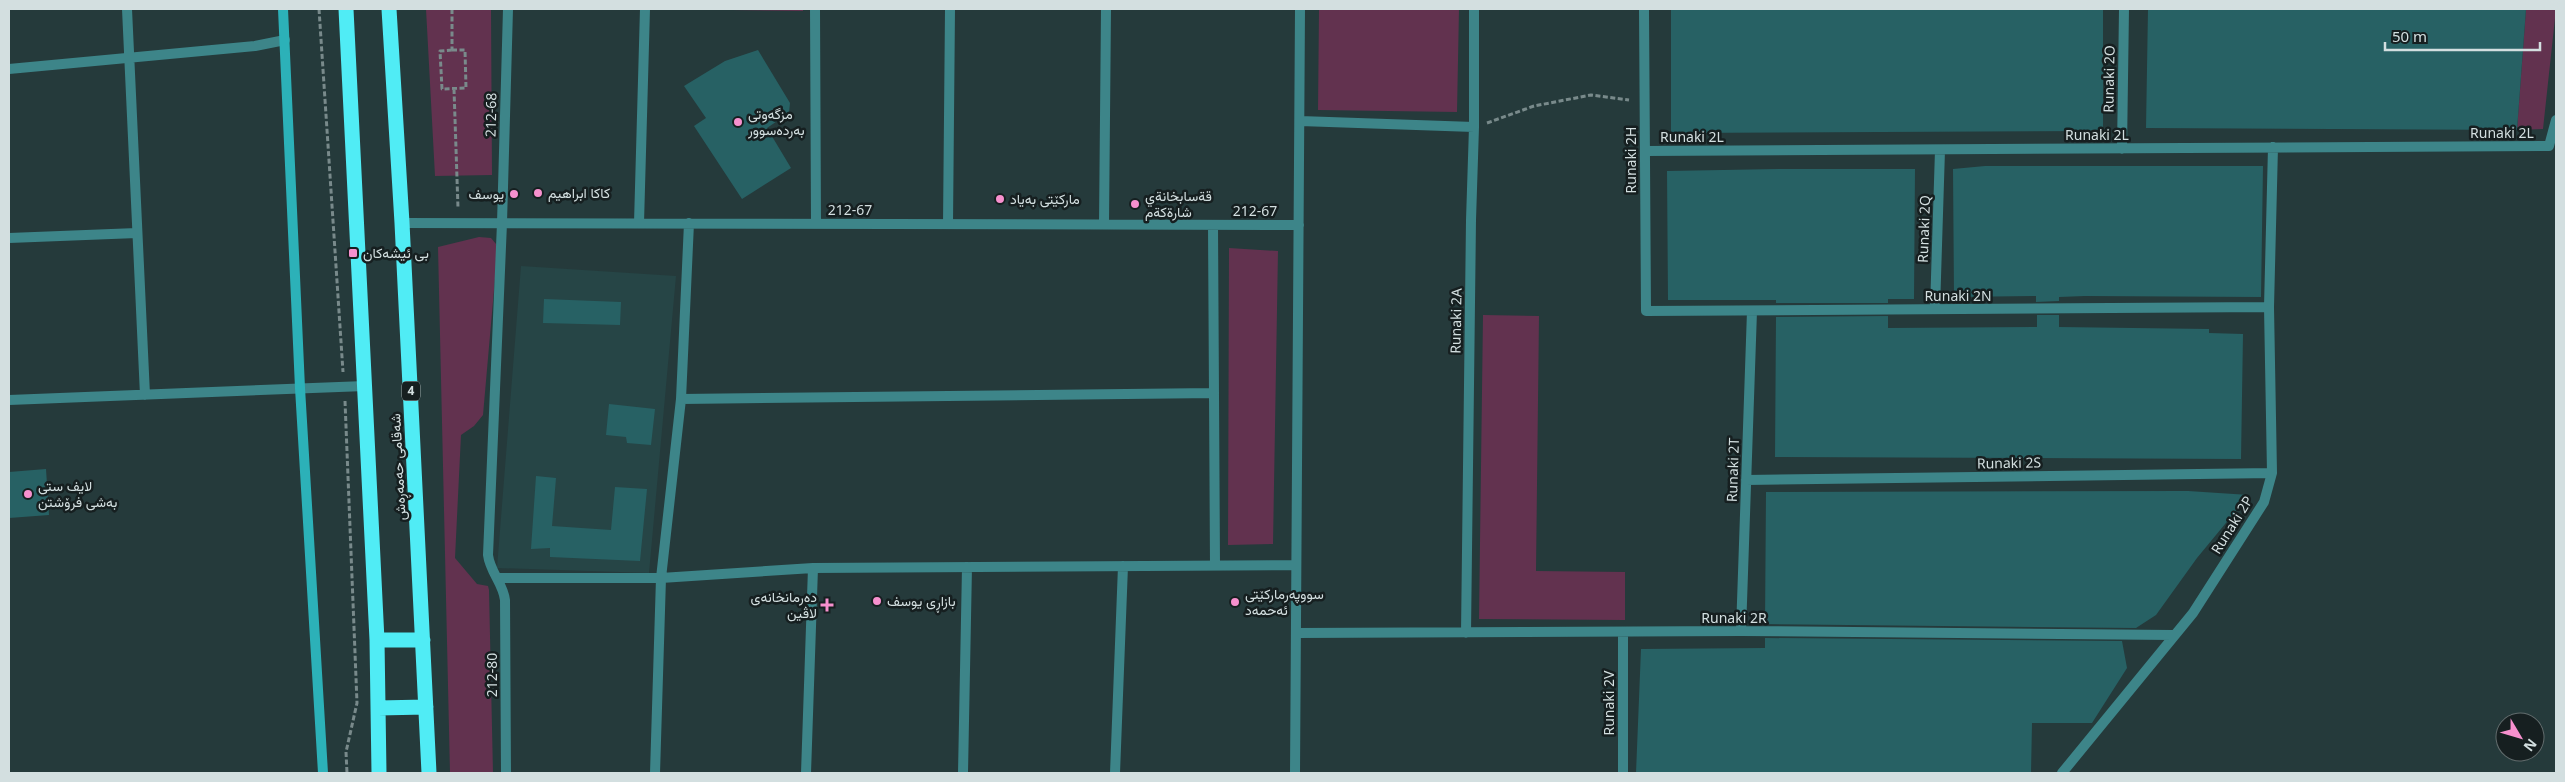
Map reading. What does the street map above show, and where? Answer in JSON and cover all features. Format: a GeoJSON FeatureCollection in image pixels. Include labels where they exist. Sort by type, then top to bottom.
{"type":"FeatureCollection","features":[{"type":"Feature","properties":{"kind":"highway","name":"شەقامی حەمەڕەش"},"geometry":{"type":"LineString","coordinates":[[346,9],[377,640],[379,773]]}},
{"type":"Feature","properties":{"kind":"highway","name":"شەقامی حەمەڕەش"},"geometry":{"type":"LineString","coordinates":[[389,9],[402,223],[429,773]]}},
{"type":"Feature","properties":{"kind":"highway"},"geometry":{"type":"LineString","coordinates":[[377,640],[423,640]]}},
{"type":"Feature","properties":{"kind":"highway"},"geometry":{"type":"LineString","coordinates":[[378,708],[426,707]]}},
{"type":"Feature","properties":{"kind":"street"},"geometry":{"type":"LineString","coordinates":[[127,9],[146,395]]}},
{"type":"Feature","properties":{"kind":"street"},"geometry":{"type":"LineString","coordinates":[[283,9],[300,388],[323,773]]}},
{"type":"Feature","properties":{"kind":"street","name":"212-68"},"geometry":{"type":"LineString","coordinates":[[498,578],[490,567],[488,555],[502,223],[508,9]]}},
{"type":"Feature","properties":{"kind":"street"},"geometry":{"type":"LineString","coordinates":[[639,223],[645,9]]}},
{"type":"Feature","properties":{"kind":"street"},"geometry":{"type":"LineString","coordinates":[[815,9],[816,224]]}},
{"type":"Feature","properties":{"kind":"street"},"geometry":{"type":"LineString","coordinates":[[948,224],[950,9]]}},
{"type":"Feature","properties":{"kind":"street"},"geometry":{"type":"LineString","coordinates":[[1104,224],[1106,9]]}},
{"type":"Feature","properties":{"kind":"street"},"geometry":{"type":"LineString","coordinates":[[1295,773],[1300,9]]}},
{"type":"Feature","properties":{"kind":"street","name":"Runaki 2A"},"geometry":{"type":"LineString","coordinates":[[1466,633],[1471,220],[1474,127],[1474,9]]}},
{"type":"Feature","properties":{"kind":"street","name":"Runaki 2H"},"geometry":{"type":"LineString","coordinates":[[1644,9],[1646,311]]}},
{"type":"Feature","properties":{"kind":"street","name":"Runaki 2O"},"geometry":{"type":"LineString","coordinates":[[2122,149],[2124,9]]}},
{"type":"Feature","properties":{"kind":"street"},"geometry":{"type":"LineString","coordinates":[[9,69],[255,46],[284,40]]}},
{"type":"Feature","properties":{"kind":"street","name":"Runaki 2L"},"geometry":{"type":"LineString","coordinates":[[1645,151],[2549,146],[2556,120]]}},
{"type":"Feature","properties":{"kind":"street"},"geometry":{"type":"LineString","coordinates":[[1300,121],[1474,127]]}},
{"type":"Feature","properties":{"kind":"street","name":"Runaki 2P"},"geometry":{"type":"LineString","coordinates":[[2062,773],[2173,635],[2193,613],[2264,502],[2272,473],[2269,308],[2273,147]]}},
{"type":"Feature","properties":{"kind":"street","name":"Runaki 2Q"},"geometry":{"type":"LineString","coordinates":[[1935,309],[1940,150]]}},
{"type":"Feature","properties":{"kind":"street","name":"212-67"},"geometry":{"type":"LineString","coordinates":[[402,223],[1299,225]]}},
{"type":"Feature","properties":{"kind":"street"},"geometry":{"type":"LineString","coordinates":[[655,773],[662,578],[681,399],[689,223]]}},
{"type":"Feature","properties":{"kind":"street"},"geometry":{"type":"LineString","coordinates":[[1213,225],[1215,565]]}},
{"type":"Feature","properties":{"kind":"street"},"geometry":{"type":"LineString","coordinates":[[9,238],[137,233]]}},
{"type":"Feature","properties":{"kind":"street","name":"Runaki 2N"},"geometry":{"type":"LineString","coordinates":[[1646,311],[2269,308]]}},
{"type":"Feature","properties":{"kind":"street","name":"Runaki 2T"},"geometry":{"type":"LineString","coordinates":[[1741,631],[1752,311]]}},
{"type":"Feature","properties":{"kind":"street"},"geometry":{"type":"LineString","coordinates":[[9,400],[365,386]]}},
{"type":"Feature","properties":{"kind":"street"},"geometry":{"type":"LineString","coordinates":[[681,399],[1214,393]]}},
{"type":"Feature","properties":{"kind":"street","name":"Runaki 2S"},"geometry":{"type":"LineString","coordinates":[[1746,480],[2272,473]]}},
{"type":"Feature","properties":{"kind":"street"},"geometry":{"type":"LineString","coordinates":[[498,578],[662,578],[813,568],[1296,564]]}},
{"type":"Feature","properties":{"kind":"street"},"geometry":{"type":"LineString","coordinates":[[1115,773],[1123,566]]}},
{"type":"Feature","properties":{"kind":"street"},"geometry":{"type":"LineString","coordinates":[[963,773],[967,567]]}},
{"type":"Feature","properties":{"kind":"street"},"geometry":{"type":"LineString","coordinates":[[806,773],[813,568]]}},
{"type":"Feature","properties":{"kind":"street","name":"212-80"},"geometry":{"type":"LineString","coordinates":[[498,578],[505,600],[506,773]]}},
{"type":"Feature","properties":{"kind":"street","name":"Runaki 2R"},"geometry":{"type":"LineString","coordinates":[[1296,633],[1741,631],[2173,635]]}},
{"type":"Feature","properties":{"kind":"street","name":"Runaki 2V"},"geometry":{"type":"LineString","coordinates":[[1623,632],[1623,773]]}},
{"type":"Feature","properties":{"kind":"path"},"geometry":{"type":"LineString","coordinates":[[452,9],[452,50]]}},
{"type":"Feature","properties":{"kind":"path"},"geometry":{"type":"LineString","coordinates":[[452,50],[465,50],[466,88],[442,89],[440,51],[452,50]]}},
{"type":"Feature","properties":{"kind":"path"},"geometry":{"type":"LineString","coordinates":[[454,89],[459,222]]}},
{"type":"Feature","properties":{"kind":"path"},"geometry":{"type":"LineString","coordinates":[[1474,127],[1534,106],[1591,95],[1645,102]]}},
{"type":"Feature","properties":{"kind":"shaded area"},"geometry":{"type":"Polygon","coordinates":[[[426,9],[491,9],[492,175],[435,176],[426,9]]]}},
{"type":"Feature","properties":{"kind":"shaded area"},"geometry":{"type":"Polygon","coordinates":[[[667,9],[803,9],[803,11],[667,9]]]}},
{"type":"Feature","properties":{"kind":"shaded area"},"geometry":{"type":"Polygon","coordinates":[[[1319,9],[1459,9],[1457,112],[1318,110],[1319,9]]]}},
{"type":"Feature","properties":{"kind":"shaded area"},"geometry":{"type":"Polygon","coordinates":[[[2526,9],[2556,9],[2543,129],[2517,130],[2526,9]]]}},
{"type":"Feature","properties":{"kind":"shaded area"},"geometry":{"type":"Polygon","coordinates":[[[479,237],[491,238],[496,244],[496,267],[483,415],[474,426],[461,435],[455,558],[477,584],[488,586],[489,590],[493,773],[450,773],[438,247],[479,237]]]}},
{"type":"Feature","properties":{"kind":"shaded area"},"geometry":{"type":"Polygon","coordinates":[[[1229,248],[1278,251],[1273,544],[1228,545],[1229,248]]]}},
{"type":"Feature","properties":{"kind":"shaded area"},"geometry":{"type":"Polygon","coordinates":[[[521,266],[676,276],[649,573],[497,568],[521,266]]]}},
{"type":"Feature","properties":{"kind":"shaded area"},"geometry":{"type":"Polygon","coordinates":[[[1483,315],[1539,316],[1536,571],[1625,572],[1625,620],[1479,619],[1483,315]]]}},
{"type":"Feature","properties":{"kind":"building"},"geometry":{"type":"Polygon","coordinates":[[[1671,9],[2103,9],[2103,131],[1671,133],[1671,9]]]}},
{"type":"Feature","properties":{"kind":"building"},"geometry":{"type":"Polygon","coordinates":[[[2148,9],[2526,9],[2517,130],[2146,128],[2148,9]]]}},
{"type":"Feature","properties":{"kind":"building","name":"مزگەوتی بەردەسوور"},"geometry":{"type":"Polygon","coordinates":[[[758,50],[790,103],[789,113],[767,128],[791,168],[742,199],[694,126],[706,118],[684,86],[725,61],[758,50]]]}},
{"type":"Feature","properties":{"kind":"building"},"geometry":{"type":"Polygon","coordinates":[[[1985,166],[2263,166],[2261,297],[2085,296],[2059,297],[2059,301],[2036,302],[2036,296],[1954,297],[1953,169],[1985,166]]]}},
{"type":"Feature","properties":{"kind":"building"},"geometry":{"type":"Polygon","coordinates":[[[1915,169],[1914,299],[1888,299],[1888,303],[1776,303],[1776,300],[1668,300],[1667,171],[1915,169]]]}},
{"type":"Feature","properties":{"kind":"building"},"geometry":{"type":"Polygon","coordinates":[[[544,299],[621,302],[620,325],[543,323],[544,299]]]}},
{"type":"Feature","properties":{"kind":"building"},"geometry":{"type":"Polygon","coordinates":[[[2037,315],[2059,315],[2059,327],[2209,329],[2209,333],[2243,334],[2241,459],[1775,457],[1776,317],[1888,316],[1888,328],[2037,327],[2037,315]]]}},
{"type":"Feature","properties":{"kind":"building"},"geometry":{"type":"Polygon","coordinates":[[[609,404],[655,409],[651,445],[627,443],[626,437],[606,435],[609,404]]]}},
{"type":"Feature","properties":{"kind":"building","name":"لایف ستی بەشی فرۆشتن"},"geometry":{"type":"Polygon","coordinates":[[[46,469],[49,515],[9,518],[9,472],[46,469]]]}},
{"type":"Feature","properties":{"kind":"building"},"geometry":{"type":"Polygon","coordinates":[[[536,476],[556,478],[552,526],[611,530],[615,487],[647,489],[640,561],[550,557],[550,548],[531,549],[536,476]]]}},
{"type":"Feature","properties":{"kind":"building"},"geometry":{"type":"Polygon","coordinates":[[[2188,491],[2249,495],[2197,558],[2156,615],[2136,628],[1765,624],[1766,492],[2188,491]]]}},
{"type":"Feature","properties":{"kind":"building"},"geometry":{"type":"Polygon","coordinates":[[[1765,638],[2122,641],[2127,668],[2092,723],[2032,723],[2031,773],[1636,773],[1641,649],[1765,648],[1765,638]]]}},
{"type":"Feature","properties":{"kind":"place","name":"مزگەوتی بەردەسوور"},"geometry":{"type":"Point","coordinates":[738,122]}},
{"type":"Feature","properties":{"kind":"place","name":"کاکا ابراهيم"},"geometry":{"type":"Point","coordinates":[538,193]}},
{"type":"Feature","properties":{"kind":"place","name":"يوسف"},"geometry":{"type":"Point","coordinates":[514,194]}},
{"type":"Feature","properties":{"kind":"place","name":"مارکێتی بەیاد"},"geometry":{"type":"Point","coordinates":[1000,199]}},
{"type":"Feature","properties":{"kind":"place","name":"قةسابخانةي شارةكةم"},"geometry":{"type":"Point","coordinates":[1135,204]}},
{"type":"Feature","properties":{"kind":"place","name":"بی ئیشەکان"},"geometry":{"type":"Point","coordinates":[353,253]}},
{"type":"Feature","properties":{"kind":"place","name":"لایف ستی بەشی فرۆشتن"},"geometry":{"type":"Point","coordinates":[28,494]}},
{"type":"Feature","properties":{"kind":"place","name":"بازاڕی یوسف"},"geometry":{"type":"Point","coordinates":[877,601]}},
{"type":"Feature","properties":{"kind":"place","name":"سووپەرمارکێتی ئەحمەد"},"geometry":{"type":"Point","coordinates":[1235,602]}},
{"type":"Feature","properties":{"kind":"place","name":"دەرمانخانەی لاڤین"},"geometry":{"type":"Point","coordinates":[827,605]}}]}
